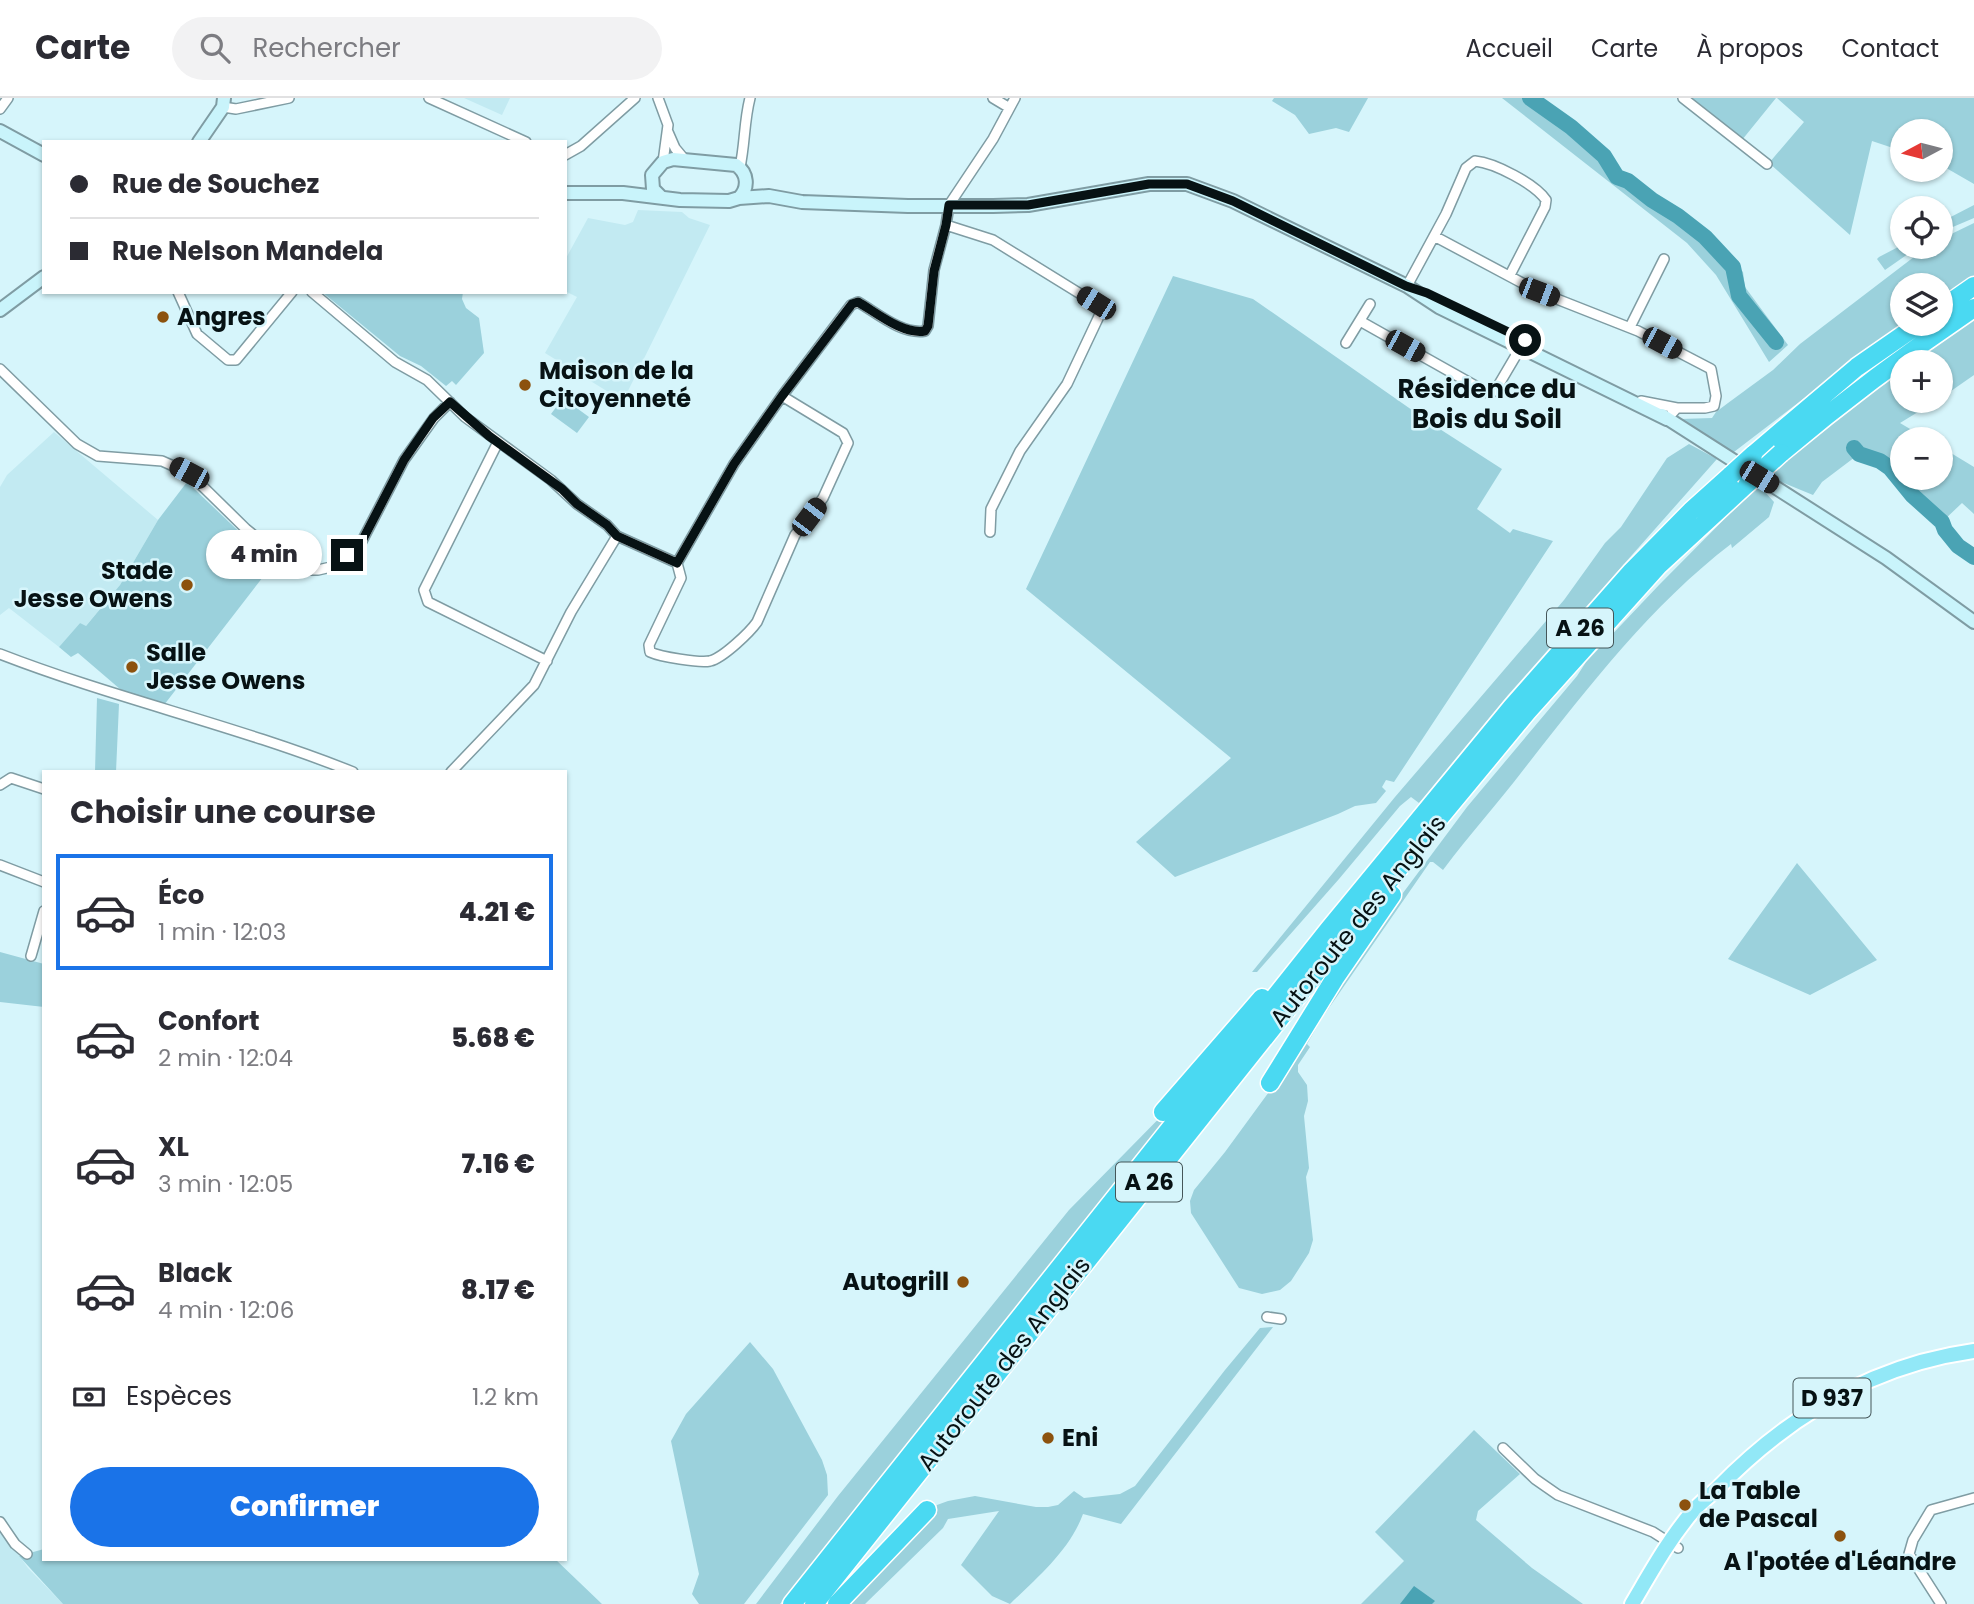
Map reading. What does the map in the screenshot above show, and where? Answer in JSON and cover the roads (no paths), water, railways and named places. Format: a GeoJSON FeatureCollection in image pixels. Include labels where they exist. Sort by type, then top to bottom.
{"type":"FeatureCollection","features":[{"type":"Feature","properties":{"kind":"highway"},"geometry":{"type":"LineString","coordinates":[[1953,301],[1974,286]]}},
{"type":"Feature","properties":{"kind":"highway","name":"Autoroute des Anglais"},"geometry":{"type":"LineString","coordinates":[[814,1604],[1423,838],[1543,693],[1650,574],[1781,453],[1855,392],[1974,308]]}},
{"type":"Feature","properties":{"kind":"highway","name":"Autoroute des Anglais"},"geometry":{"type":"LineString","coordinates":[[792,1604],[1329,929],[1560,650],[1640,562],[1691,511],[1857,368],[1902,336]]}},
{"type":"Feature","properties":{"kind":"highway"},"geometry":{"type":"LineString","coordinates":[[1270,1083],[1358,943],[1475,788],[1487,762]]}},
{"type":"Feature","properties":{"kind":"highway"},"geometry":{"type":"LineString","coordinates":[[1163,1111],[1237,1024],[1329,929]]}},
{"type":"Feature","properties":{"kind":"highway"},"geometry":{"type":"LineString","coordinates":[[837,1604],[927,1510]]}},
{"type":"Feature","properties":{"kind":"main road"},"geometry":{"type":"LineString","coordinates":[[200,140],[223,103]]}},
{"type":"Feature","properties":{"kind":"main road"},"geometry":{"type":"LineString","coordinates":[[0,131],[42,154]]}},
{"type":"Feature","properties":{"kind":"main road"},"geometry":{"type":"LineString","coordinates":[[623,193],[652,175],[663,162],[685,160],[732,163],[769,196]]}},
{"type":"Feature","properties":{"kind":"main road"},"geometry":{"type":"LineString","coordinates":[[739,198],[745,191],[743,172]]}},
{"type":"Feature","properties":{"kind":"main road"},"geometry":{"type":"LineString","coordinates":[[652,175],[653,189],[660,196]]}},
{"type":"Feature","properties":{"kind":"main road"},"geometry":{"type":"LineString","coordinates":[[567,194],[623,193],[680,200],[729,201],[769,196],[803,202],[1028,205],[1149,184],[1187,184],[1233,201],[1406,286],[1427,293],[1667,419]]}},
{"type":"Feature","properties":{"kind":"main road"},"geometry":{"type":"LineString","coordinates":[[0,310],[42,279]]}},
{"type":"Feature","properties":{"kind":"main road"},"geometry":{"type":"LineString","coordinates":[[1523,344],[1641,401],[1803,508],[1918,579],[1974,622]]}},
{"type":"Feature","properties":{"kind":"main road","name":"D 937"},"geometry":{"type":"LineString","coordinates":[[1632,1604],[1674,1545],[1695,1509],[1772,1437],[1827,1401],[1863,1382],[1946,1355],[1974,1351]]}},
{"type":"Feature","properties":{"kind":"main road"},"geometry":{"type":"LineString","coordinates":[[1642,1604],[1674,1545]]}},
{"type":"Feature","properties":{"kind":"street"},"geometry":{"type":"LineString","coordinates":[[0,109],[8,98]]}},
{"type":"Feature","properties":{"kind":"street"},"geometry":{"type":"LineString","coordinates":[[223,103],[236,109],[289,98]]}},
{"type":"Feature","properties":{"kind":"street"},"geometry":{"type":"LineString","coordinates":[[429,98],[522,140]]}},
{"type":"Feature","properties":{"kind":"street"},"geometry":{"type":"LineString","coordinates":[[567,154],[581,146],[635,98]]}},
{"type":"Feature","properties":{"kind":"street"},"geometry":{"type":"LineString","coordinates":[[658,98],[666,116],[668,132],[675,148],[685,160]]}},
{"type":"Feature","properties":{"kind":"street"},"geometry":{"type":"LineString","coordinates":[[743,172],[745,114],[750,98]]}},
{"type":"Feature","properties":{"kind":"street"},"geometry":{"type":"LineString","coordinates":[[993,98],[1008,107]]}},
{"type":"Feature","properties":{"kind":"street"},"geometry":{"type":"LineString","coordinates":[[782,396],[843,433],[848,443],[823,498],[795,535],[753,628],[709,661],[650,652],[649,645],[681,578],[677,563],[734,464],[782,396],[852,304],[858,302],[916,333],[925,331],[928,326],[934,271],[949,205],[993,139],[1015,98]]}},
{"type":"Feature","properties":{"kind":"street"},"geometry":{"type":"LineString","coordinates":[[1683,98],[1767,164]]}},
{"type":"Feature","properties":{"kind":"street"},"geometry":{"type":"LineString","coordinates":[[663,162],[668,132]]}},
{"type":"Feature","properties":{"kind":"street"},"geometry":{"type":"LineString","coordinates":[[1406,286],[1434,236],[1466,168],[1475,161],[1486,162],[1514,176],[1540,192],[1546,200],[1545,207],[1510,275]]}},
{"type":"Feature","properties":{"kind":"street"},"geometry":{"type":"LineString","coordinates":[[946,225],[1003,246],[1096,303],[1101,312],[1067,384],[1014,462],[991,509],[989,532]]}},
{"type":"Feature","properties":{"kind":"street"},"geometry":{"type":"LineString","coordinates":[[1434,236],[1539,292],[1630,327],[1711,369],[1716,401],[1710,407],[1677,408],[1641,401]]}},
{"type":"Feature","properties":{"kind":"street"},"geometry":{"type":"LineString","coordinates":[[1630,327],[1664,259]]}},
{"type":"Feature","properties":{"kind":"street"},"geometry":{"type":"LineString","coordinates":[[179,294],[197,334],[228,360],[236,360],[290,294]]}},
{"type":"Feature","properties":{"kind":"street"},"geometry":{"type":"LineString","coordinates":[[314,294],[392,360],[427,380],[498,442],[557,484],[617,536],[677,563]]}},
{"type":"Feature","properties":{"kind":"street"},"geometry":{"type":"LineString","coordinates":[[1346,344],[1370,304]]}},
{"type":"Feature","properties":{"kind":"street"},"geometry":{"type":"LineString","coordinates":[[1360,321],[1488,393],[1495,391],[1523,344]]}},
{"type":"Feature","properties":{"kind":"street"},"geometry":{"type":"LineString","coordinates":[[0,369],[77,444],[98,456],[162,461],[189,473],[246,529],[297,570],[331,567],[360,545],[404,460],[433,418],[450,402]]}},
{"type":"Feature","properties":{"kind":"street"},"geometry":{"type":"LineString","coordinates":[[1667,419],[1677,408]]}},
{"type":"Feature","properties":{"kind":"street"},"geometry":{"type":"LineString","coordinates":[[498,442],[424,590],[428,602],[547,661]]}},
{"type":"Feature","properties":{"kind":"street"},"geometry":{"type":"LineString","coordinates":[[453,770],[534,685],[571,612],[617,536]]}},
{"type":"Feature","properties":{"kind":"street"},"geometry":{"type":"LineString","coordinates":[[0,654],[87,686],[261,739],[347,770]]}},
{"type":"Feature","properties":{"kind":"street"},"geometry":{"type":"LineString","coordinates":[[0,785],[11,778],[42,788]]}},
{"type":"Feature","properties":{"kind":"street"},"geometry":{"type":"LineString","coordinates":[[0,865],[42,881]]}},
{"type":"Feature","properties":{"kind":"street"},"geometry":{"type":"LineString","coordinates":[[31,956],[42,918]]}},
{"type":"Feature","properties":{"kind":"street"},"geometry":{"type":"LineString","coordinates":[[1267,1317],[1281,1319]]}},
{"type":"Feature","properties":{"kind":"street"},"geometry":{"type":"LineString","coordinates":[[1503,1448],[1549,1490],[1653,1532],[1674,1545]]}},
{"type":"Feature","properties":{"kind":"street"},"geometry":{"type":"LineString","coordinates":[[1941,1604],[1909,1554],[1913,1540],[1931,1510],[1974,1498]]}},
{"type":"Feature","properties":{"kind":"street"},"geometry":{"type":"LineString","coordinates":[[0,1522],[15,1544],[27,1554]]}},
{"type":"Feature","properties":{"kind":"waterway"},"geometry":{"type":"LineString","coordinates":[[1530,98],[1571,127],[1604,156],[1617,177],[1628,181],[1705,237],[1733,267],[1739,296],[1776,342]]}},
{"type":"Feature","properties":{"kind":"waterway"},"geometry":{"type":"LineString","coordinates":[[1854,448],[1859,454],[1880,461],[1890,468],[1912,495],[1942,522],[1958,546],[1974,557]]}},
{"type":"Feature","properties":{"kind":"place","name":"Angres"},"geometry":{"type":"Point","coordinates":[163,317]}},
{"type":"Feature","properties":{"kind":"place","name":"Maison de la Citoyenneté"},"geometry":{"type":"Point","coordinates":[525,385]}},
{"type":"Feature","properties":{"kind":"place","name":"Stade Jesse Owens"},"geometry":{"type":"Point","coordinates":[187,585]}},
{"type":"Feature","properties":{"kind":"place","name":"Salle Jesse Owens"},"geometry":{"type":"Point","coordinates":[132,667]}},
{"type":"Feature","properties":{"kind":"place","name":"Autogrill"},"geometry":{"type":"Point","coordinates":[963,1282]}},
{"type":"Feature","properties":{"kind":"place","name":"Eni"},"geometry":{"type":"Point","coordinates":[1048,1438]}},
{"type":"Feature","properties":{"kind":"place","name":"La Table de Pascal"},"geometry":{"type":"Point","coordinates":[1685,1505]}},
{"type":"Feature","properties":{"kind":"place","name":"A l'potée d'Léandre"},"geometry":{"type":"Point","coordinates":[1840,1536]}},
{"type":"Feature","properties":{"kind":"district","name":"Résidence du Bois du Soil"},"geometry":{"type":"Point","coordinates":[1487,404]}}]}
